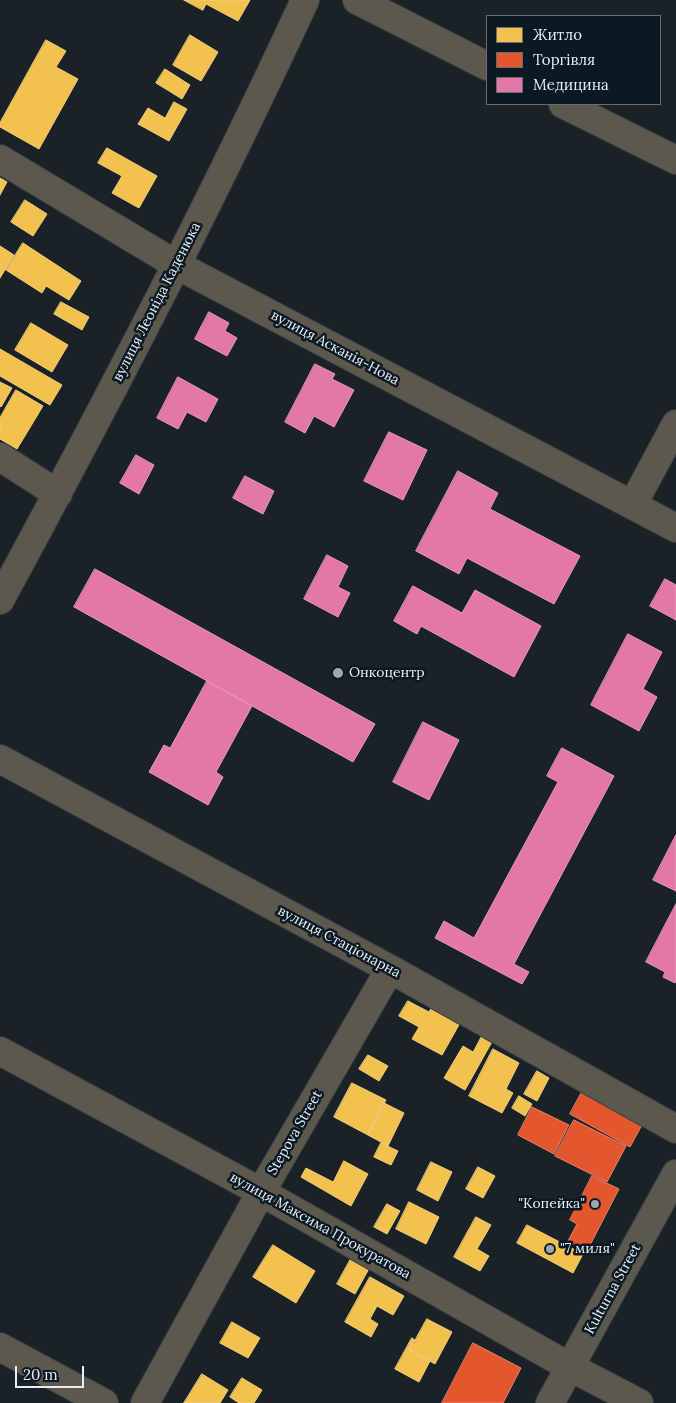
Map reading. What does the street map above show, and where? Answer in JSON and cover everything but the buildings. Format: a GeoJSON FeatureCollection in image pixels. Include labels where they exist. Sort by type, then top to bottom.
{"type":"FeatureCollection","features":[{"type":"Feature","properties":{"kind":"main road","name":"Kulturna Street"},"geometry":{"type":"LineString","coordinates":[[550,1403],[676,1174]]}},
{"type":"Feature","properties":{"kind":"street","name":"вулиця Леоніда Каденюка"},"geometry":{"type":"LineString","coordinates":[[0,600],[58,494],[177,265],[306,0]]}},
{"type":"Feature","properties":{"kind":"street"},"geometry":{"type":"LineString","coordinates":[[356,0],[486,65]]}},
{"type":"Feature","properties":{"kind":"street"},"geometry":{"type":"LineString","coordinates":[[566,105],[676,160]]}},
{"type":"Feature","properties":{"kind":"street","name":"вулиця Асканія-Нова"},"geometry":{"type":"LineString","coordinates":[[0,159],[177,265],[676,528]]}},
{"type":"Feature","properties":{"kind":"street"},"geometry":{"type":"LineString","coordinates":[[633,504],[676,424]]}},
{"type":"Feature","properties":{"kind":"street"},"geometry":{"type":"LineString","coordinates":[[0,457],[58,494]]}},
{"type":"Feature","properties":{"kind":"street","name":"вулиця Стаціонарна"},"geometry":{"type":"LineString","coordinates":[[0,759],[390,969],[676,1129]]}},
{"type":"Feature","properties":{"kind":"street","name":"Stepova Street"},"geometry":{"type":"LineString","coordinates":[[145,1403],[261,1192],[390,969]]}},
{"type":"Feature","properties":{"kind":"street","name":"вулиця Максима Прокуратова"},"geometry":{"type":"LineString","coordinates":[[0,1051],[261,1192],[570,1367],[639,1403]]}},
{"type":"Feature","properties":{"kind":"street"},"geometry":{"type":"LineString","coordinates":[[0,1347],[104,1403]]}},
{"type":"Feature","properties":{"kind":"place","name":"Онкоцентр"},"geometry":{"type":"Point","coordinates":[338,673]}},
{"type":"Feature","properties":{"kind":"place","name":"\"Копейка\""},"geometry":{"type":"Point","coordinates":[595,1204]}},
{"type":"Feature","properties":{"kind":"place","name":"\"7 миля\""},"geometry":{"type":"Point","coordinates":[550,1249]}}]}
